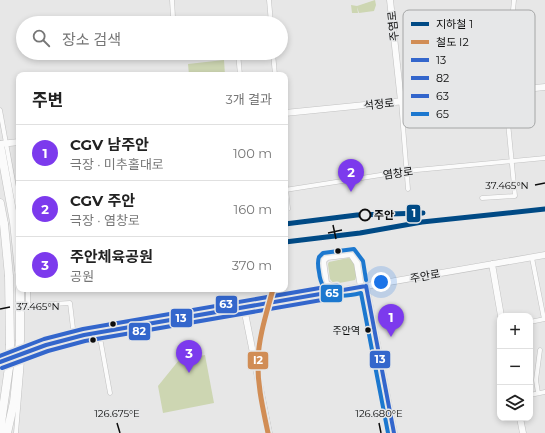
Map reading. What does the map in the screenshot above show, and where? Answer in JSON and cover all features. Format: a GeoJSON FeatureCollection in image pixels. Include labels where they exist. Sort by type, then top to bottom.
{"type":"FeatureCollection","features":[{"type":"Feature","properties":{"kind":"highway"},"geometry":{"type":"LineString","coordinates":[[2,145],[16,242]]}},
{"type":"Feature","properties":{"kind":"highway"},"geometry":{"type":"LineString","coordinates":[[0,203],[4,224],[9,276],[10,344],[8,367],[11,433]]}},
{"type":"Feature","properties":{"kind":"highway"},"geometry":{"type":"LineString","coordinates":[[0,430],[10,401],[18,364],[24,306],[21,292]]}},
{"type":"Feature","properties":{"kind":"highway"},"geometry":{"type":"LineString","coordinates":[[0,414],[10,401]]}},
{"type":"Feature","properties":{"kind":"highway"},"geometry":{"type":"LineString","coordinates":[[7,433],[10,401]]}},
{"type":"Feature","properties":{"kind":"main road","name":"주염로"},"geometry":{"type":"LineString","coordinates":[[390,0],[401,102]]}},
{"type":"Feature","properties":{"kind":"main road","name":"석정로"},"geometry":{"type":"LineString","coordinates":[[535,88],[545,87]]}},
{"type":"Feature","properties":{"kind":"main road","name":"석정로"},"geometry":{"type":"LineString","coordinates":[[288,113],[401,102]]}},
{"type":"Feature","properties":{"kind":"main road"},"geometry":{"type":"LineString","coordinates":[[2,145],[16,143]]}},
{"type":"Feature","properties":{"kind":"main road"},"geometry":{"type":"LineString","coordinates":[[338,291],[326,283],[323,261],[327,257],[348,254],[353,256],[357,263],[363,286],[394,433]]}},
{"type":"Feature","properties":{"kind":"main road","name":"주안로"},"geometry":{"type":"LineString","coordinates":[[0,362],[74,337],[99,332],[545,255]]}},
{"type":"Feature","properties":{"kind":"main road"},"geometry":{"type":"LineString","coordinates":[[492,264],[500,313]]}},
{"type":"Feature","properties":{"kind":"main road"},"geometry":{"type":"LineString","coordinates":[[244,308],[269,433]]}},
{"type":"Feature","properties":{"kind":"main road"},"geometry":{"type":"LineString","coordinates":[[521,421],[523,433]]}},
{"type":"Feature","properties":{"kind":"street"},"geometry":{"type":"LineString","coordinates":[[172,0],[173,16]]}},
{"type":"Feature","properties":{"kind":"street"},"geometry":{"type":"LineString","coordinates":[[269,0],[270,16]]}},
{"type":"Feature","properties":{"kind":"street"},"geometry":{"type":"LineString","coordinates":[[513,10],[514,0]]}},
{"type":"Feature","properties":{"kind":"street"},"geometry":{"type":"LineString","coordinates":[[239,60],[240,72]]}},
{"type":"Feature","properties":{"kind":"street"},"geometry":{"type":"LineString","coordinates":[[274,60],[275,72]]}},
{"type":"Feature","properties":{"kind":"street","name":"주염로"},"geometry":{"type":"LineString","coordinates":[[401,102],[408,189]]}},
{"type":"Feature","properties":{"kind":"street"},"geometry":{"type":"LineString","coordinates":[[0,110],[2,145],[16,202]]}},
{"type":"Feature","properties":{"kind":"street"},"geometry":{"type":"LineString","coordinates":[[482,198],[515,196],[509,128]]}},
{"type":"Feature","properties":{"kind":"street","name":"염창로"},"geometry":{"type":"LineString","coordinates":[[288,190],[406,171],[545,158]]}},
{"type":"Feature","properties":{"kind":"street"},"geometry":{"type":"LineString","coordinates":[[0,235],[16,232]]}},
{"type":"Feature","properties":{"kind":"street"},"geometry":{"type":"LineString","coordinates":[[532,258],[545,319],[533,321]]}},
{"type":"Feature","properties":{"kind":"street"},"geometry":{"type":"LineString","coordinates":[[27,292],[24,306],[70,303],[74,337]]}},
{"type":"Feature","properties":{"kind":"street"},"geometry":{"type":"LineString","coordinates":[[99,332],[110,393]]}},
{"type":"Feature","properties":{"kind":"street"},"geometry":{"type":"LineString","coordinates":[[538,393],[537,376],[540,350]]}},
{"type":"Feature","properties":{"kind":"street"},"geometry":{"type":"LineString","coordinates":[[16,433],[23,353]]}},
{"type":"Feature","properties":{"kind":"street"},"geometry":{"type":"LineString","coordinates":[[533,394],[545,392]]}},
{"type":"Feature","properties":{"kind":"green space"},"geometry":{"type":"Polygon","coordinates":[[[375,0],[376,5],[374,11],[359,13],[357,7],[358,13],[352,13],[351,5],[357,6],[375,0]]]}},
{"type":"Feature","properties":{"kind":"green space"},"geometry":{"type":"Polygon","coordinates":[[[224,60],[225,72],[189,72],[188,64],[224,60]]]}},
{"type":"Feature","properties":{"kind":"green space"},"geometry":{"type":"Polygon","coordinates":[[[348,258],[352,259],[355,267],[355,280],[334,284],[330,279],[329,262],[348,258]]]}},
{"type":"Feature","properties":{"kind":"green space"},"geometry":{"type":"Polygon","coordinates":[[[205,355],[214,403],[163,413],[158,386],[179,360],[205,355]]]}},
{"type":"Feature","properties":{"kind":"metro line","name":"1"},"geometry":{"type":"LineString","coordinates":[[288,242],[360,233],[422,222],[545,209]]}},
{"type":"Feature","properties":{"kind":"metro line","name":"1"},"geometry":{"type":"LineString","coordinates":[[288,224],[357,215],[423,213]]}},
{"type":"Feature","properties":{"kind":"rail line","name":"I2"},"geometry":{"type":"LineString","coordinates":[[268,433],[259,387],[258,359],[262,332],[272,292]]}},
{"type":"Feature","properties":{"kind":"transit line","name":"65"},"geometry":{"type":"LineString","coordinates":[[366,280],[363,261],[354,249],[323,253],[319,257],[318,264],[321,281],[328,292],[339,296],[361,293],[388,433]]}},
{"type":"Feature","properties":{"kind":"transit line","name":"63"},"geometry":{"type":"LineString","coordinates":[[0,356],[44,339],[83,329],[337,285]]}},
{"type":"Feature","properties":{"kind":"transit line","name":"13"},"geometry":{"type":"LineString","coordinates":[[366,286],[394,433]]}},
{"type":"Feature","properties":{"kind":"transit line","name":"13"},"geometry":{"type":"LineString","coordinates":[[0,362],[46,345],[84,335],[366,286]]}},
{"type":"Feature","properties":{"kind":"transit line","name":"82"},"geometry":{"type":"LineString","coordinates":[[2,368],[48,351],[85,341],[339,297]]}},
{"type":"Feature","properties":{"kind":"place","name":"CGV 주안"},"geometry":{"type":"Point","coordinates":[351,192]}},
{"type":"Feature","properties":{"kind":"place","name":"주안"},"geometry":{"type":"Point","coordinates":[365,215]}},
{"type":"Feature","properties":{"kind":"place","name":"주안역"},"geometry":{"type":"Point","coordinates":[368,330]}},
{"type":"Feature","properties":{"kind":"place","name":"CGV 남주안"},"geometry":{"type":"Point","coordinates":[391,337]}},
{"type":"Feature","properties":{"kind":"place","name":"주안체육공원"},"geometry":{"type":"Point","coordinates":[189,373]}}]}
